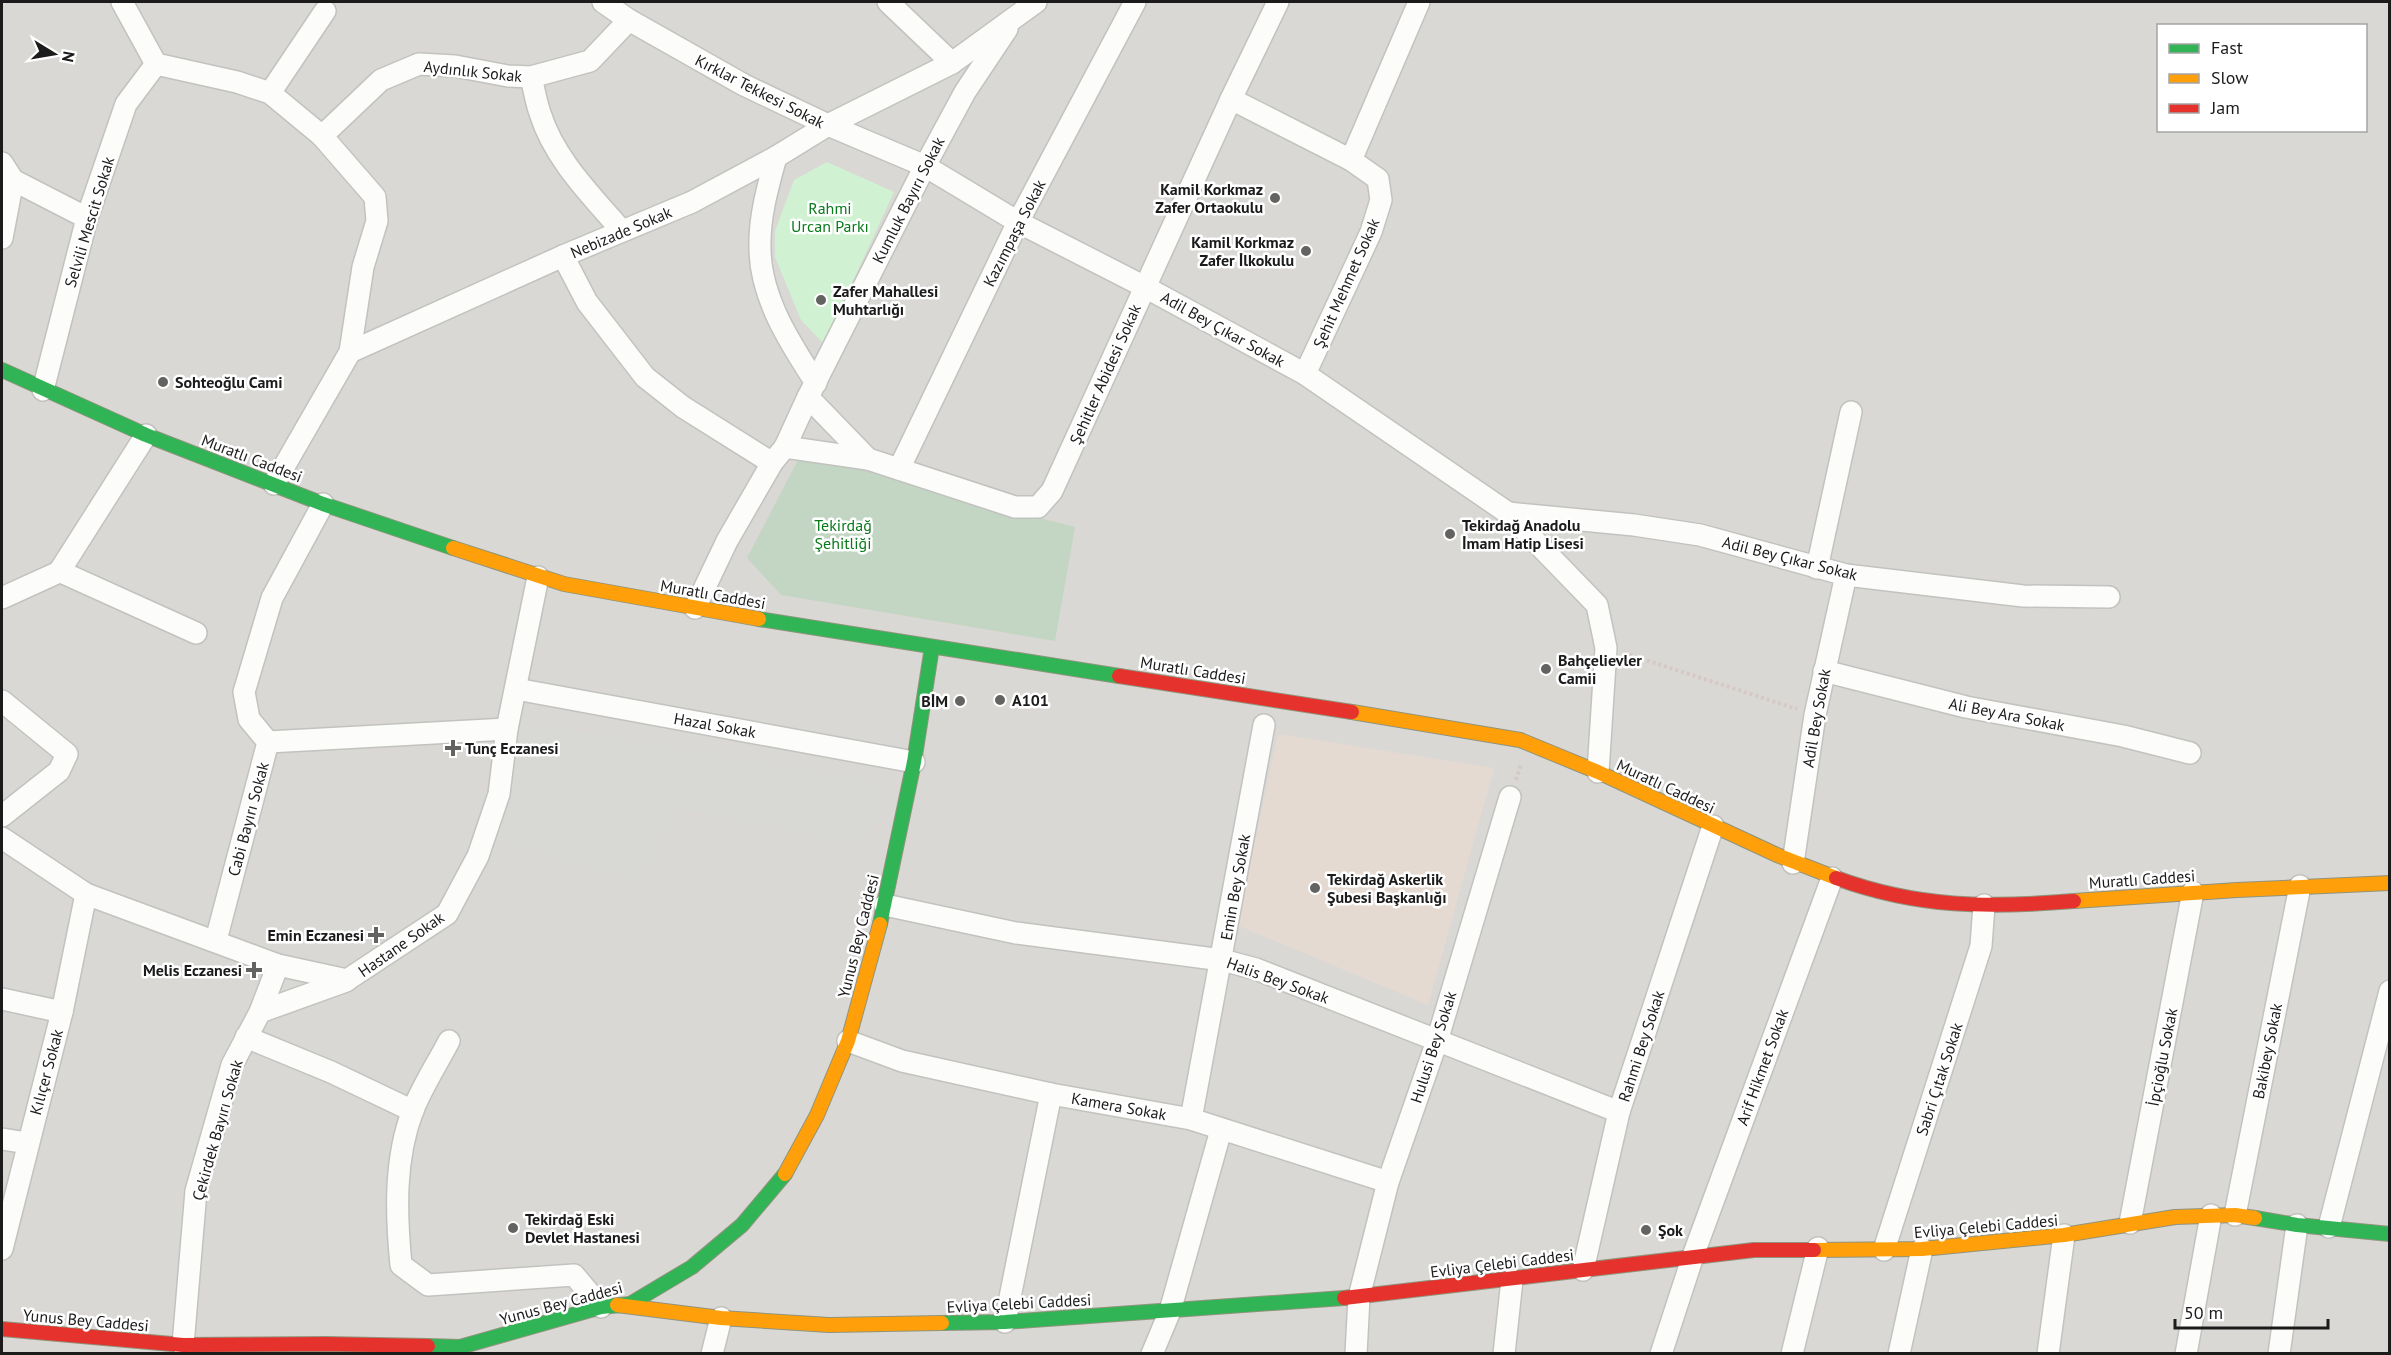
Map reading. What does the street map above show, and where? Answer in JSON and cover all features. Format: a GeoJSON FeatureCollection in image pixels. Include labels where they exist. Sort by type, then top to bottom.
{"type":"FeatureCollection","features":[{"type":"Feature","properties":{"kind":"street"},"geometry":{"type":"LineString","coordinates":[[122,2],[156,64],[237,82],[270,93],[322,136],[375,197],[377,221],[363,267],[350,352],[274,484]]}},
{"type":"Feature","properties":{"kind":"street","name":"Kırklar Tekkesi Sokak"},"geometry":{"type":"LineString","coordinates":[[603,2],[629,20],[744,85],[828,125],[925,166]]}},
{"type":"Feature","properties":{"kind":"street"},"geometry":{"type":"LineString","coordinates":[[888,2],[952,63]]}},
{"type":"Feature","properties":{"kind":"street"},"geometry":{"type":"LineString","coordinates":[[1014,20],[1036,2]]}},
{"type":"Feature","properties":{"kind":"street","name":"Kazımpaşa Sokak"},"geometry":{"type":"LineString","coordinates":[[899,469],[1018,222],[1135,2]]}},
{"type":"Feature","properties":{"kind":"street","name":"Şehitler Abidesi Sokak"},"geometry":{"type":"LineString","coordinates":[[778,455],[868,459],[1015,507],[1038,507],[1052,491],[1231,99],[1278,2]]}},
{"type":"Feature","properties":{"kind":"street"},"geometry":{"type":"LineString","coordinates":[[1351,160],[1419,2]]}},
{"type":"Feature","properties":{"kind":"street"},"geometry":{"type":"LineString","coordinates":[[270,93],[325,11]]}},
{"type":"Feature","properties":{"kind":"street","name":"Aydınlık Sokak"},"geometry":{"type":"LineString","coordinates":[[322,136],[381,80],[419,64],[455,66],[508,76],[531,77],[590,61],[629,20]]}},
{"type":"Feature","properties":{"kind":"street","name":"Nebizade Sokak"},"geometry":{"type":"LineString","coordinates":[[350,352],[563,256],[692,202],[776,157],[828,125],[952,63],[1014,20]]}},
{"type":"Feature","properties":{"kind":"street","name":"Kumluk Bayırı Sokak"},"geometry":{"type":"LineString","coordinates":[[695,608],[727,541],[778,455],[965,92],[1014,20]]}},
{"type":"Feature","properties":{"kind":"street","name":"Selvili Mescit Sokak"},"geometry":{"type":"LineString","coordinates":[[44,390],[87,218],[126,104],[156,64]]}},
{"type":"Feature","properties":{"kind":"street"},"geometry":{"type":"LineString","coordinates":[[531,77],[540,114],[555,147],[583,185],[622,231]]}},
{"type":"Feature","properties":{"kind":"street","name":"Şehit Mehmet Sokak"},"geometry":{"type":"LineString","coordinates":[[1231,99],[1351,160],[1378,179],[1381,200],[1371,232],[1305,374]]}},
{"type":"Feature","properties":{"kind":"street"},"geometry":{"type":"LineString","coordinates":[[776,157],[765,197],[760,248],[765,287],[812,390],[868,459]]}},
{"type":"Feature","properties":{"kind":"street","name":"Adil Bey Çıkar Sokak"},"geometry":{"type":"LineString","coordinates":[[925,166],[1018,222],[1145,287],[1305,374],[1508,513],[1597,605],[1606,648],[1598,772]]}},
{"type":"Feature","properties":{"kind":"street"},"geometry":{"type":"LineString","coordinates":[[2,237],[7,171],[87,218]]}},
{"type":"Feature","properties":{"kind":"street"},"geometry":{"type":"LineString","coordinates":[[563,256],[587,302],[645,376],[683,407],[778,455]]}},
{"type":"Feature","properties":{"kind":"street","name":"Muratlı Caddesi"},"geometry":{"type":"LineString","coordinates":[[2,370],[146,435],[323,504],[538,578],[695,608],[933,647],[1508,736],[1528,742],[1639,789],[1792,863],[1891,896],[1938,904],[1984,905],[2300,886],[2390,883]]}},
{"type":"Feature","properties":{"kind":"street"},"geometry":{"type":"LineString","coordinates":[[1817,568],[1851,412]]}},
{"type":"Feature","properties":{"kind":"street"},"geometry":{"type":"LineString","coordinates":[[2,598],[59,571],[146,435]]}},
{"type":"Feature","properties":{"kind":"street","name":"Cabi Bayırı Sokak"},"geometry":{"type":"LineString","coordinates":[[216,940],[268,742],[249,719],[244,692],[272,598],[323,504]]}},
{"type":"Feature","properties":{"kind":"street","name":"Adil Bey Çıkar Sokak"},"geometry":{"type":"LineString","coordinates":[[1508,513],[1634,525],[1700,535],[1846,574],[2023,596],[2109,597]]}},
{"type":"Feature","properties":{"kind":"street"},"geometry":{"type":"LineString","coordinates":[[59,571],[196,633]]}},
{"type":"Feature","properties":{"kind":"street","name":"Adil Bey Sokak"},"geometry":{"type":"LineString","coordinates":[[1792,863],[1815,715],[1846,574]]}},
{"type":"Feature","properties":{"kind":"street","name":"Hastane Sokak"},"geometry":{"type":"LineString","coordinates":[[2,838],[86,894],[216,940],[278,965],[347,980],[447,914],[478,856],[499,794],[507,729],[538,578]]}},
{"type":"Feature","properties":{"kind":"street","name":"Yunus Bey Caddesi"},"geometry":{"type":"LineString","coordinates":[[2,1329],[183,1345],[466,1350],[609,1306],[630,1304],[692,1267],[742,1226],[789,1169],[816,1115],[848,1041],[885,905],[914,762],[933,647]]}},
{"type":"Feature","properties":{"kind":"street","name":"Ali Bey Ara Sokak"},"geometry":{"type":"LineString","coordinates":[[1824,670],[1966,707],[2123,736],[2190,753]]}},
{"type":"Feature","properties":{"kind":"street","name":"Hazal Sokak"},"geometry":{"type":"LineString","coordinates":[[516,689],[914,762]]}},
{"type":"Feature","properties":{"kind":"street"},"geometry":{"type":"LineString","coordinates":[[2,701],[67,754],[59,771],[2,816]]}},
{"type":"Feature","properties":{"kind":"street","name":"Emin Bey Sokak"},"geometry":{"type":"LineString","coordinates":[[1191,1119],[1264,725]]}},
{"type":"Feature","properties":{"kind":"street"},"geometry":{"type":"LineString","coordinates":[[268,742],[507,729]]}},
{"type":"Feature","properties":{"kind":"street","name":"Hulusi Bey Sokak"},"geometry":{"type":"LineString","coordinates":[[1356,1353],[1359,1297],[1388,1182],[1437,1041],[1510,797]]}},
{"type":"Feature","properties":{"kind":"street","name":"Rahmi Bey Sokak"},"geometry":{"type":"LineString","coordinates":[[1583,1270],[1619,1112],[1713,826]]}},
{"type":"Feature","properties":{"kind":"street","name":"Arif Hikmet Sokak"},"geometry":{"type":"LineString","coordinates":[[1661,1353],[1693,1256],[1832,878]]}},
{"type":"Feature","properties":{"kind":"street","name":"Bakibey Sokak"},"geometry":{"type":"LineString","coordinates":[[2235,1215],[2300,886]]}},
{"type":"Feature","properties":{"kind":"street","name":"İpçioğlu Sokak"},"geometry":{"type":"LineString","coordinates":[[2130,1223],[2193,892]]}},
{"type":"Feature","properties":{"kind":"street","name":"Kılıçer Sokak"},"geometry":{"type":"LineString","coordinates":[[2,1249],[62,1012],[86,894]]}},
{"type":"Feature","properties":{"kind":"street","name":"Halis Bey Sokak"},"geometry":{"type":"LineString","coordinates":[[885,905],[1016,933],[1222,960],[1256,969],[1619,1112]]}},
{"type":"Feature","properties":{"kind":"street","name":"Sabri Çıtak Sokak"},"geometry":{"type":"LineString","coordinates":[[1884,1250],[1981,946],[1984,905]]}},
{"type":"Feature","properties":{"kind":"street","name":"Çekirdek Bayırı Sokak"},"geometry":{"type":"LineString","coordinates":[[183,1345],[196,1191],[232,1065],[260,1012],[278,965]]}},
{"type":"Feature","properties":{"kind":"street"},"geometry":{"type":"LineString","coordinates":[[260,1012],[347,980]]}},
{"type":"Feature","properties":{"kind":"street"},"geometry":{"type":"LineString","coordinates":[[2329,1227],[2390,991]]}},
{"type":"Feature","properties":{"kind":"street"},"geometry":{"type":"LineString","coordinates":[[2,999],[62,1012]]}},
{"type":"Feature","properties":{"kind":"street"},"geometry":{"type":"LineString","coordinates":[[246,1037],[331,1071],[413,1111]]}},
{"type":"Feature","properties":{"kind":"street"},"geometry":{"type":"LineString","coordinates":[[449,1041],[413,1111],[400,1159],[397,1226],[401,1265],[428,1285],[574,1275],[609,1306]]}},
{"type":"Feature","properties":{"kind":"street","name":"Kamera Sokak"},"geometry":{"type":"LineString","coordinates":[[848,1041],[902,1061],[1051,1094],[1191,1119],[1388,1182]]}},
{"type":"Feature","properties":{"kind":"street"},"geometry":{"type":"LineString","coordinates":[[1005,1322],[1051,1094]]}},
{"type":"Feature","properties":{"kind":"street"},"geometry":{"type":"LineString","coordinates":[[1152,1353],[1170,1311],[1221,1130]]}},
{"type":"Feature","properties":{"kind":"street"},"geometry":{"type":"LineString","coordinates":[[2,1139],[27,1143]]}},
{"type":"Feature","properties":{"kind":"street"},"geometry":{"type":"LineString","coordinates":[[2186,1353],[2211,1215]]}},
{"type":"Feature","properties":{"kind":"street","name":"Evliya Çelebi Caddesi"},"geometry":{"type":"LineString","coordinates":[[609,1306],[721,1318],[829,1325],[1005,1322],[1359,1297],[1754,1250],[1922,1249],[2064,1235],[2130,1223],[2211,1215],[2235,1215],[2297,1225],[2390,1234]]}},
{"type":"Feature","properties":{"kind":"street"},"geometry":{"type":"LineString","coordinates":[[2279,1353],[2297,1225]]}},
{"type":"Feature","properties":{"kind":"street"},"geometry":{"type":"LineString","coordinates":[[2048,1353],[2064,1235]]}},
{"type":"Feature","properties":{"kind":"street"},"geometry":{"type":"LineString","coordinates":[[1792,1353],[1818,1248]]}},
{"type":"Feature","properties":{"kind":"street"},"geometry":{"type":"LineString","coordinates":[[1899,1353],[1922,1249]]}},
{"type":"Feature","properties":{"kind":"street"},"geometry":{"type":"LineString","coordinates":[[1504,1353],[1512,1280]]}},
{"type":"Feature","properties":{"kind":"street"},"geometry":{"type":"LineString","coordinates":[[712,1353],[721,1318]]}},
{"type":"Feature","properties":{"kind":"path"},"geometry":{"type":"LineString","coordinates":[[1606,648],[1815,715]]}},
{"type":"Feature","properties":{"kind":"path"},"geometry":{"type":"LineString","coordinates":[[1510,797],[1528,742]]}},
{"type":"Feature","properties":{"kind":"shaded area"},"geometry":{"type":"Polygon","coordinates":[[[2,2],[2389,2],[2389,1353],[2,1354],[2,2]]]}},
{"type":"Feature","properties":{"kind":"shaded area"},"geometry":{"type":"Polygon","coordinates":[[[526,723],[880,781],[868,847],[676,808],[642,883],[495,839],[526,723]]]}},
{"type":"Feature","properties":{"kind":"shaded area"},"geometry":{"type":"Polygon","coordinates":[[[1278,734],[1494,768],[1428,1005],[1237,925],[1278,734]]]}},
{"type":"Feature","properties":{"kind":"green space","name":"Rahmi Urcan Parkı"},"geometry":{"type":"Polygon","coordinates":[[[827,162],[894,192],[824,344],[801,320],[775,257],[775,231],[794,180],[827,162]]]}},
{"type":"Feature","properties":{"kind":"green space","name":"Tekirdağ Şehitliği"},"geometry":{"type":"Polygon","coordinates":[[[800,456],[840,459],[956,497],[1075,527],[1055,641],[781,595],[747,558],[800,456]]]}},
{"type":"Feature","properties":{"kind":"traffic: fast"},"geometry":{"type":"LineString","coordinates":[[2,370],[146,435],[323,504],[453,548]]}},
{"type":"Feature","properties":{"kind":"traffic: fast"},"geometry":{"type":"LineString","coordinates":[[759,619],[1119,676]]}},
{"type":"Feature","properties":{"kind":"traffic: fast"},"geometry":{"type":"LineString","coordinates":[[880,924],[914,762],[932,647]]}},
{"type":"Feature","properties":{"kind":"traffic: fast"},"geometry":{"type":"LineString","coordinates":[[428,1346],[460,1347],[601,1307],[630,1304],[692,1267],[742,1225],[785,1174]]}},
{"type":"Feature","properties":{"kind":"traffic: fast"},"geometry":{"type":"LineString","coordinates":[[2255,1218],[2297,1225],[2390,1234]]}},
{"type":"Feature","properties":{"kind":"traffic: fast"},"geometry":{"type":"LineString","coordinates":[[942,1323],[1005,1322],[1344,1298]]}},
{"type":"Feature","properties":{"kind":"traffic: slow"},"geometry":{"type":"LineString","coordinates":[[453,548],[564,584],[759,619]]}},
{"type":"Feature","properties":{"kind":"traffic: slow"},"geometry":{"type":"LineString","coordinates":[[1352,712],[1520,740],[1598,772],[1777,855],[1836,878]]}},
{"type":"Feature","properties":{"kind":"traffic: slow"},"geometry":{"type":"LineString","coordinates":[[2074,901],[2390,883]]}},
{"type":"Feature","properties":{"kind":"traffic: slow"},"geometry":{"type":"LineString","coordinates":[[785,1174],[817,1115],[848,1041],[880,924]]}},
{"type":"Feature","properties":{"kind":"traffic: slow"},"geometry":{"type":"LineString","coordinates":[[1814,1250],[1922,1249],[2064,1235],[2175,1217],[2235,1215],[2255,1218]]}},
{"type":"Feature","properties":{"kind":"traffic: slow"},"geometry":{"type":"LineString","coordinates":[[617,1305],[721,1318],[829,1325],[942,1323]]}},
{"type":"Feature","properties":{"kind":"traffic: jam"},"geometry":{"type":"LineString","coordinates":[[1119,676],[1352,712]]}},
{"type":"Feature","properties":{"kind":"traffic: jam"},"geometry":{"type":"LineString","coordinates":[[1836,878],[1896,895],[1954,903],[2012,905],[2074,901]]}},
{"type":"Feature","properties":{"kind":"traffic: jam"},"geometry":{"type":"LineString","coordinates":[[1344,1298],[1754,1250],[1814,1250]]}},
{"type":"Feature","properties":{"kind":"traffic: jam"},"geometry":{"type":"LineString","coordinates":[[2,1329],[183,1345],[428,1346]]}},
{"type":"Feature","properties":{"kind":"place","name":"Kamil Korkmaz Zafer Ortaokulu"},"geometry":{"type":"Point","coordinates":[1275,198]}},
{"type":"Feature","properties":{"kind":"place","name":"Kamil Korkmaz Zafer İlkokulu"},"geometry":{"type":"Point","coordinates":[1306,251]}},
{"type":"Feature","properties":{"kind":"place","name":"Zafer Mahallesi Muhtarlığı"},"geometry":{"type":"Point","coordinates":[821,300]}},
{"type":"Feature","properties":{"kind":"place","name":"Sohteoğlu Cami"},"geometry":{"type":"Point","coordinates":[163,382]}},
{"type":"Feature","properties":{"kind":"place","name":"Tekirdağ Anadolu İmam Hatip Lisesi"},"geometry":{"type":"Point","coordinates":[1450,534]}},
{"type":"Feature","properties":{"kind":"place","name":"Bahçelievler Camii"},"geometry":{"type":"Point","coordinates":[1546,669]}},
{"type":"Feature","properties":{"kind":"place","name":"A101"},"geometry":{"type":"Point","coordinates":[1000,700]}},
{"type":"Feature","properties":{"kind":"place","name":"BİM"},"geometry":{"type":"Point","coordinates":[960,701]}},
{"type":"Feature","properties":{"kind":"place","name":"Tunç Eczanesi"},"geometry":{"type":"Point","coordinates":[453,748]}},
{"type":"Feature","properties":{"kind":"place","name":"Tekirdağ Askerlik Şubesi Başkanlığı"},"geometry":{"type":"Point","coordinates":[1315,888]}},
{"type":"Feature","properties":{"kind":"place","name":"Emin Eczanesi"},"geometry":{"type":"Point","coordinates":[376,935]}},
{"type":"Feature","properties":{"kind":"place","name":"Melis Eczanesi"},"geometry":{"type":"Point","coordinates":[254,970]}},
{"type":"Feature","properties":{"kind":"place","name":"Tekirdağ Eski Devlet Hastanesi"},"geometry":{"type":"Point","coordinates":[513,1228]}},
{"type":"Feature","properties":{"kind":"place","name":"Şok"},"geometry":{"type":"Point","coordinates":[1646,1230]}}]}
